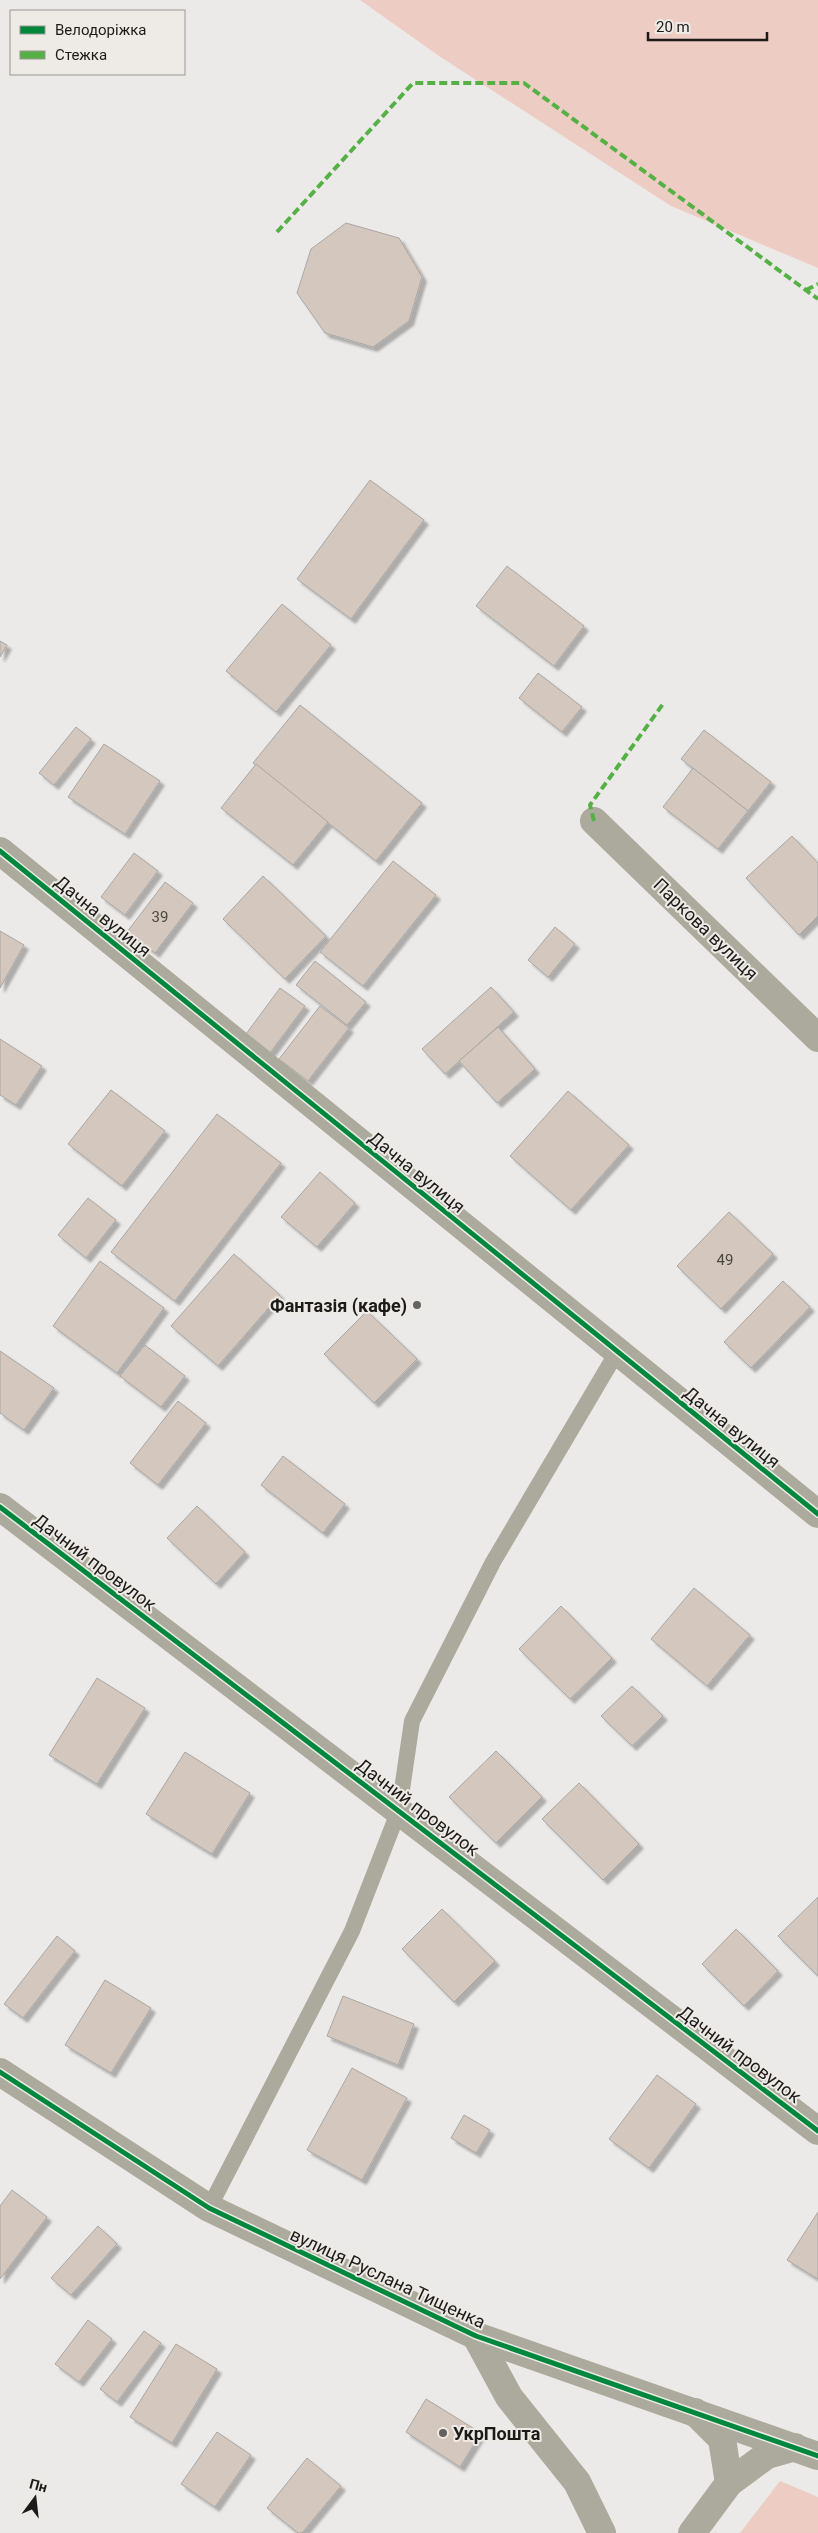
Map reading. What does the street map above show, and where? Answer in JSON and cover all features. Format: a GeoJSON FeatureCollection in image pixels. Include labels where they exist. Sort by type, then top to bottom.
{"type":"FeatureCollection","features":[{"type":"Feature","properties":{"kind":"street","name":"Паркова вулиця"},"geometry":{"type":"LineString","coordinates":[[594,821],[818,1038]]}},
{"type":"Feature","properties":{"kind":"street","name":"Дачна вулиця"},"geometry":{"type":"LineString","coordinates":[[0,851],[818,1514]]}},
{"type":"Feature","properties":{"kind":"street","name":"Дачний провулок"},"geometry":{"type":"LineString","coordinates":[[0,1507],[818,2131]]}},
{"type":"Feature","properties":{"kind":"street","name":"вулиця Руслана Тищенка"},"geometry":{"type":"LineString","coordinates":[[0,2072],[209,2208],[476,2336],[806,2451]]}},
{"type":"Feature","properties":{"kind":"street"},"geometry":{"type":"LineString","coordinates":[[476,2336],[509,2397],[577,2482],[602,2533]]}},
{"type":"Feature","properties":{"kind":"street"},"geometry":{"type":"LineString","coordinates":[[695,2412],[722,2439],[729,2483]]}},
{"type":"Feature","properties":{"kind":"street"},"geometry":{"type":"LineString","coordinates":[[692,2533],[729,2483],[767,2454],[806,2451]]}},
{"type":"Feature","properties":{"kind":"lane"},"geometry":{"type":"LineString","coordinates":[[209,2208],[352,1931],[399,1810],[412,1721],[492,1562],[617,1352]]}},
{"type":"Feature","properties":{"kind":"shaded area"},"geometry":{"type":"Polygon","coordinates":[[[360,0],[818,0],[818,268],[671,206],[439,56],[360,0]]]}},
{"type":"Feature","properties":{"kind":"shaded area"},"geometry":{"type":"Polygon","coordinates":[[[780,2481],[818,2497],[818,2533],[740,2533],[780,2481]]]}},
{"type":"Feature","properties":{"kind":"building"},"geometry":{"type":"Polygon","coordinates":[[[346,223],[399,238],[422,277],[409,321],[373,347],[325,333],[297,293],[311,249],[346,223]]]}},
{"type":"Feature","properties":{"kind":"building"},"geometry":{"type":"Polygon","coordinates":[[[370,480],[424,520],[351,619],[297,579],[370,480]]]}},
{"type":"Feature","properties":{"kind":"building"},"geometry":{"type":"Polygon","coordinates":[[[507,566],[584,626],[554,666],[476,606],[507,566]]]}},
{"type":"Feature","properties":{"kind":"building"},"geometry":{"type":"Polygon","coordinates":[[[282,604],[331,645],[276,712],[226,671],[282,604]]]}},
{"type":"Feature","properties":{"kind":"building"},"geometry":{"type":"Polygon","coordinates":[[[0,641],[7,645],[0,657],[0,641]]]}},
{"type":"Feature","properties":{"kind":"building"},"geometry":{"type":"Polygon","coordinates":[[[538,673],[582,707],[562,732],[519,698],[538,673]]]}},
{"type":"Feature","properties":{"kind":"building"},"geometry":{"type":"Polygon","coordinates":[[[300,705],[422,803],[376,861],[253,763],[300,705]]]}},
{"type":"Feature","properties":{"kind":"building"},"geometry":{"type":"Polygon","coordinates":[[[76,727],[91,739],[54,785],[39,773],[76,727]]]}},
{"type":"Feature","properties":{"kind":"building"},"geometry":{"type":"Polygon","coordinates":[[[704,730],[771,782],[748,811],[681,759],[704,730]]]}},
{"type":"Feature","properties":{"kind":"building"},"geometry":{"type":"Polygon","coordinates":[[[104,744],[160,781],[125,834],[68,797],[104,744]]]}},
{"type":"Feature","properties":{"kind":"building"},"geometry":{"type":"Polygon","coordinates":[[[256,764],[328,822],[293,865],[221,808],[256,764]]]}},
{"type":"Feature","properties":{"kind":"building"},"geometry":{"type":"Polygon","coordinates":[[[693,768],[748,811],[718,849],[663,807],[693,768]]]}},
{"type":"Feature","properties":{"kind":"building"},"geometry":{"type":"Polygon","coordinates":[[[792,836],[818,863],[818,916],[799,935],[746,878],[792,836]]]}},
{"type":"Feature","properties":{"kind":"building"},"geometry":{"type":"Polygon","coordinates":[[[134,853],[158,871],[125,915],[101,897],[134,853]]]}},
{"type":"Feature","properties":{"kind":"building"},"geometry":{"type":"Polygon","coordinates":[[[393,861],[436,895],[363,986],[320,952],[393,861]]]}},
{"type":"Feature","properties":{"kind":"building"},"geometry":{"type":"Polygon","coordinates":[[[263,876],[326,936],[285,979],[223,919],[263,876]]]}},
{"type":"Feature","properties":{"kind":"building"},"geometry":{"type":"Polygon","coordinates":[[[165,882],[193,903],[155,953],[127,932],[165,882]]]}},
{"type":"Feature","properties":{"kind":"building"},"geometry":{"type":"Polygon","coordinates":[[[555,927],[575,944],[548,977],[528,960],[555,927]]]}},
{"type":"Feature","properties":{"kind":"building"},"geometry":{"type":"Polygon","coordinates":[[[0,931],[24,945],[0,988],[0,931]]]}},
{"type":"Feature","properties":{"kind":"building"},"geometry":{"type":"Polygon","coordinates":[[[315,961],[366,1002],[347,1025],[296,985],[315,961]]]}},
{"type":"Feature","properties":{"kind":"building"},"geometry":{"type":"Polygon","coordinates":[[[491,987],[514,1012],[445,1074],[422,1049],[491,987]]]}},
{"type":"Feature","properties":{"kind":"building"},"geometry":{"type":"Polygon","coordinates":[[[280,988],[305,1006],[270,1053],[246,1034],[280,988]]]}},
{"type":"Feature","properties":{"kind":"building"},"geometry":{"type":"Polygon","coordinates":[[[320,1006],[349,1028],[308,1081],[279,1059],[320,1006]]]}},
{"type":"Feature","properties":{"kind":"building"},"geometry":{"type":"Polygon","coordinates":[[[498,1027],[535,1069],[497,1103],[459,1061],[498,1027]]]}},
{"type":"Feature","properties":{"kind":"building"},"geometry":{"type":"Polygon","coordinates":[[[0,1039],[42,1066],[16,1105],[0,1095],[0,1039]]]}},
{"type":"Feature","properties":{"kind":"building"},"geometry":{"type":"Polygon","coordinates":[[[111,1090],[165,1131],[122,1186],[68,1144],[111,1090]]]}},
{"type":"Feature","properties":{"kind":"building"},"geometry":{"type":"Polygon","coordinates":[[[568,1091],[629,1145],[571,1210],[510,1156],[568,1091]]]}},
{"type":"Feature","properties":{"kind":"building"},"geometry":{"type":"Polygon","coordinates":[[[217,1114],[281,1163],[175,1301],[111,1252],[217,1114]]]}},
{"type":"Feature","properties":{"kind":"building"},"geometry":{"type":"Polygon","coordinates":[[[320,1172],[355,1203],[317,1247],[281,1217],[320,1172]]]}},
{"type":"Feature","properties":{"kind":"building"},"geometry":{"type":"Polygon","coordinates":[[[88,1198],[116,1220],[86,1258],[58,1235],[88,1198]]]}},
{"type":"Feature","properties":{"kind":"building"},"geometry":{"type":"Polygon","coordinates":[[[729,1212],[773,1254],[721,1309],[677,1266],[729,1212]]]}},
{"type":"Feature","properties":{"kind":"building"},"geometry":{"type":"Polygon","coordinates":[[[234,1254],[280,1295],[218,1366],[171,1326],[234,1254]]]}},
{"type":"Feature","properties":{"kind":"building"},"geometry":{"type":"Polygon","coordinates":[[[100,1261],[164,1308],[117,1373],[53,1326],[100,1261]]]}},
{"type":"Feature","properties":{"kind":"building"},"geometry":{"type":"Polygon","coordinates":[[[783,1281],[810,1307],[751,1368],[724,1342],[783,1281]]]}},
{"type":"Feature","properties":{"kind":"building"},"geometry":{"type":"Polygon","coordinates":[[[367,1311],[417,1359],[374,1403],[324,1354],[367,1311]]]}},
{"type":"Feature","properties":{"kind":"building"},"geometry":{"type":"Polygon","coordinates":[[[145,1345],[185,1376],[161,1407],[120,1376],[145,1345]]]}},
{"type":"Feature","properties":{"kind":"building"},"geometry":{"type":"Polygon","coordinates":[[[0,1351],[54,1388],[24,1430],[0,1413],[0,1351]]]}},
{"type":"Feature","properties":{"kind":"building"},"geometry":{"type":"Polygon","coordinates":[[[178,1401],[206,1423],[158,1485],[130,1463],[178,1401]]]}},
{"type":"Feature","properties":{"kind":"building"},"geometry":{"type":"Polygon","coordinates":[[[283,1456],[345,1504],[323,1533],[261,1485],[283,1456]]]}},
{"type":"Feature","properties":{"kind":"building"},"geometry":{"type":"Polygon","coordinates":[[[197,1506],[245,1552],[216,1584],[167,1538],[197,1506]]]}},
{"type":"Feature","properties":{"kind":"building"},"geometry":{"type":"Polygon","coordinates":[[[694,1588],[750,1635],[707,1686],[651,1639],[694,1588]]]}},
{"type":"Feature","properties":{"kind":"building"},"geometry":{"type":"Polygon","coordinates":[[[561,1606],[612,1658],[570,1699],[519,1649],[561,1606]]]}},
{"type":"Feature","properties":{"kind":"building"},"geometry":{"type":"Polygon","coordinates":[[[97,1678],[145,1708],[97,1784],[49,1755],[97,1678]]]}},
{"type":"Feature","properties":{"kind":"building"},"geometry":{"type":"Polygon","coordinates":[[[632,1686],[663,1716],[632,1746],[601,1716],[632,1686]]]}},
{"type":"Feature","properties":{"kind":"building"},"geometry":{"type":"Polygon","coordinates":[[[496,1751],[542,1797],[496,1843],[449,1797],[496,1751]]]}},
{"type":"Feature","properties":{"kind":"building"},"geometry":{"type":"Polygon","coordinates":[[[185,1752],[250,1793],[212,1854],[146,1814],[185,1752]]]}},
{"type":"Feature","properties":{"kind":"building"},"geometry":{"type":"Polygon","coordinates":[[[579,1783],[639,1844],[603,1880],[542,1819],[579,1783]]]}},
{"type":"Feature","properties":{"kind":"building"},"geometry":{"type":"Polygon","coordinates":[[[818,1897],[818,1976],[778,1936],[818,1897]]]}},
{"type":"Feature","properties":{"kind":"building"},"geometry":{"type":"Polygon","coordinates":[[[442,1909],[495,1961],[454,2002],[402,1949],[442,1909]]]}},
{"type":"Feature","properties":{"kind":"building"},"geometry":{"type":"Polygon","coordinates":[[[736,1929],[778,1971],[744,2006],[702,1964],[736,1929]]]}},
{"type":"Feature","properties":{"kind":"building"},"geometry":{"type":"Polygon","coordinates":[[[57,1936],[75,1951],[23,2018],[4,2004],[57,1936]]]}},
{"type":"Feature","properties":{"kind":"building"},"geometry":{"type":"Polygon","coordinates":[[[105,1980],[151,2008],[111,2073],[65,2045],[105,1980]]]}},
{"type":"Feature","properties":{"kind":"building"},"geometry":{"type":"Polygon","coordinates":[[[343,1996],[414,2024],[398,2065],[327,2036],[343,1996]]]}},
{"type":"Feature","properties":{"kind":"building"},"geometry":{"type":"Polygon","coordinates":[[[352,2068],[407,2098],[362,2180],[307,2150],[352,2068]]]}},
{"type":"Feature","properties":{"kind":"building"},"geometry":{"type":"Polygon","coordinates":[[[657,2075],[696,2104],[649,2168],[609,2139],[657,2075]]]}},
{"type":"Feature","properties":{"kind":"building"},"geometry":{"type":"Polygon","coordinates":[[[464,2115],[490,2130],[476,2153],[451,2138],[464,2115]]]}},
{"type":"Feature","properties":{"kind":"building"},"geometry":{"type":"Polygon","coordinates":[[[12,2190],[47,2217],[0,2279],[0,2206],[12,2190]]]}},
{"type":"Feature","properties":{"kind":"building"},"geometry":{"type":"Polygon","coordinates":[[[818,2212],[818,2279],[787,2260],[818,2212]]]}},
{"type":"Feature","properties":{"kind":"building"},"geometry":{"type":"Polygon","coordinates":[[[98,2226],[117,2244],[71,2295],[51,2278],[98,2226]]]}},
{"type":"Feature","properties":{"kind":"building"},"geometry":{"type":"Polygon","coordinates":[[[88,2320],[112,2339],[79,2382],[55,2364],[88,2320]]]}},
{"type":"Feature","properties":{"kind":"building"},"geometry":{"type":"Polygon","coordinates":[[[144,2331],[161,2343],[117,2402],[100,2389],[144,2331]]]}},
{"type":"Feature","properties":{"kind":"building"},"geometry":{"type":"Polygon","coordinates":[[[176,2344],[217,2369],[172,2443],[130,2417],[176,2344]]]}},
{"type":"Feature","properties":{"kind":"building","name":"УкрПошта"},"geometry":{"type":"Polygon","coordinates":[[[426,2399],[481,2433],[460,2467],[406,2432],[426,2399]]]}},
{"type":"Feature","properties":{"kind":"building"},"geometry":{"type":"Polygon","coordinates":[[[217,2432],[251,2455],[215,2507],[181,2484],[217,2432]]]}},
{"type":"Feature","properties":{"kind":"building"},"geometry":{"type":"Polygon","coordinates":[[[307,2458],[341,2486],[302,2533],[298,2533],[267,2508],[307,2458]]]}},
{"type":"Feature","properties":{"kind":"marked path"},"geometry":{"type":"LineString","coordinates":[[277,232],[413,83],[524,83],[818,299]]}},
{"type":"Feature","properties":{"kind":"marked path"},"geometry":{"type":"LineString","coordinates":[[806,290],[818,284]]}},
{"type":"Feature","properties":{"kind":"marked path"},"geometry":{"type":"LineString","coordinates":[[594,821],[590,805],[663,704]]}},
{"type":"Feature","properties":{"kind":"cycle path"},"geometry":{"type":"LineString","coordinates":[[0,851],[818,1514]]}},
{"type":"Feature","properties":{"kind":"cycle path"},"geometry":{"type":"LineString","coordinates":[[0,1507],[818,2131]]}},
{"type":"Feature","properties":{"kind":"cycle path"},"geometry":{"type":"LineString","coordinates":[[0,2072],[209,2208],[476,2336],[818,2456]]}},
{"type":"Feature","properties":{"kind":"place","name":"Фантазія (кафе)"},"geometry":{"type":"Point","coordinates":[417,1305]}},
{"type":"Feature","properties":{"kind":"place","name":"УкрПошта"},"geometry":{"type":"Point","coordinates":[443,2433]}}]}
